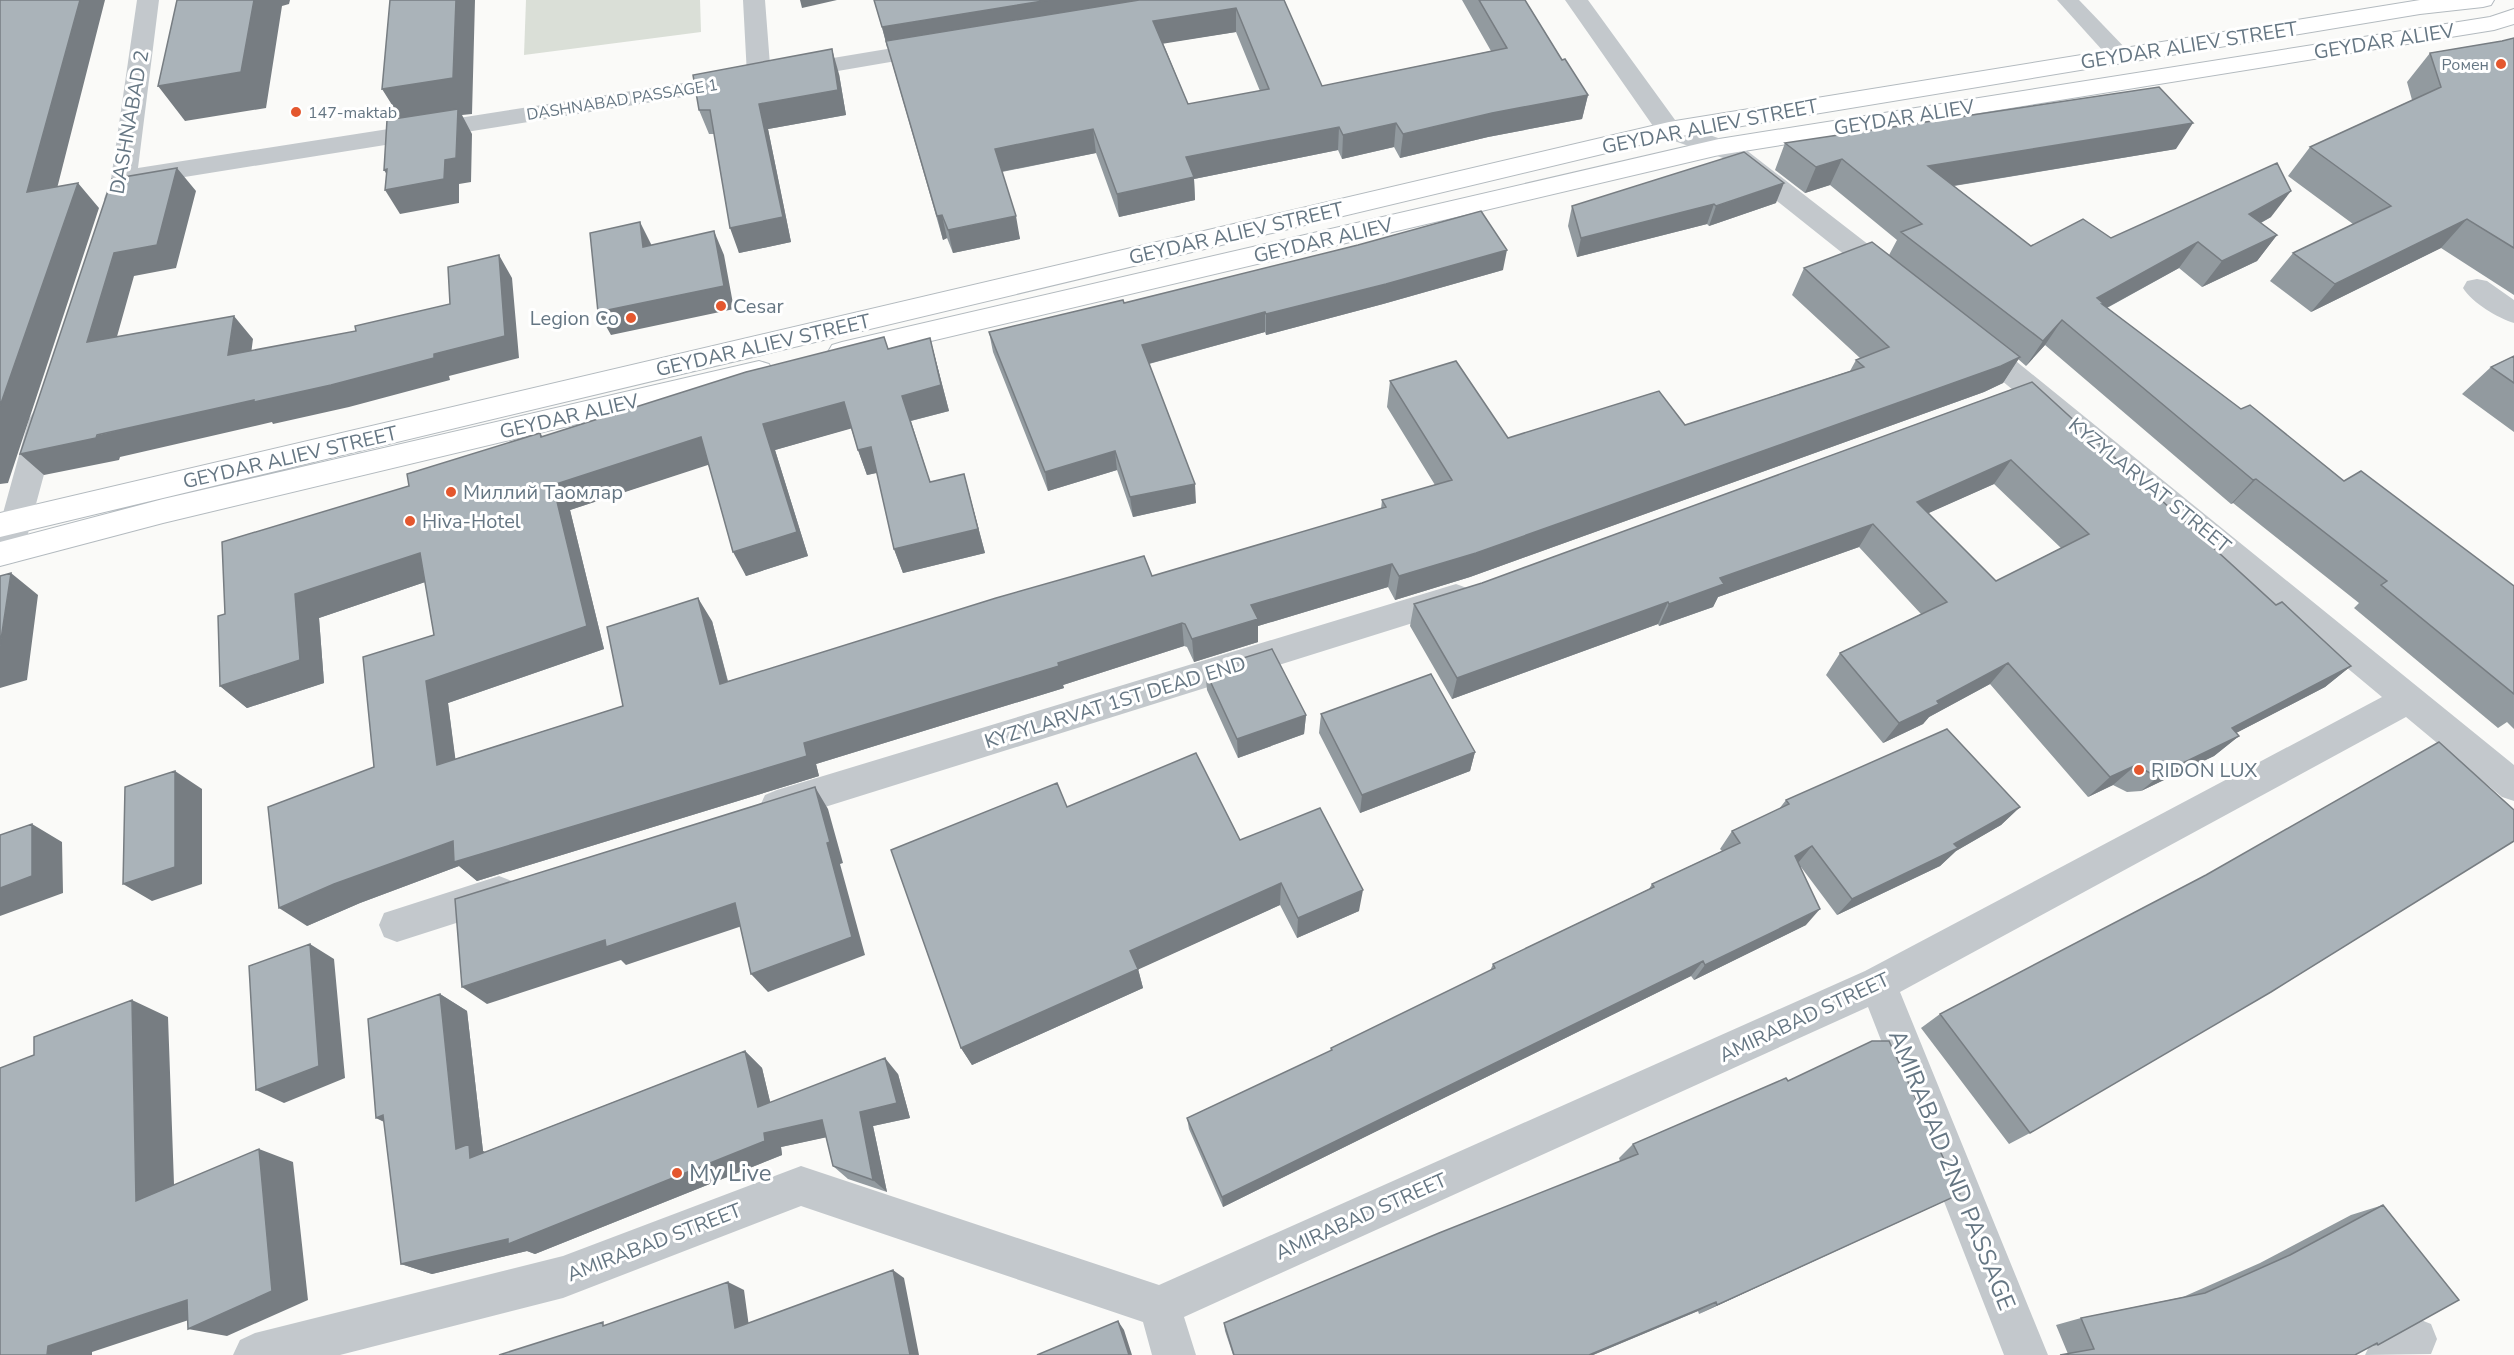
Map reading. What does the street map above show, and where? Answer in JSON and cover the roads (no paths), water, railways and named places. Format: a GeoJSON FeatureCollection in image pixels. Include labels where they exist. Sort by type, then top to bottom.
{"type":"FeatureCollection","features":[{"type":"Feature","properties":{"kind":"main road","name":"GEYDAR ALIEV STREET"},"geometry":{"type":"LineString","coordinates":[[6,538],[1669,130],[2420,7],[2501,16]]}},
{"type":"Feature","properties":{"kind":"main road","name":"GEYDAR ALIEV"},"geometry":{"type":"LineString","coordinates":[[812,359],[1719,147],[2501,16]]}},
{"type":"Feature","properties":{"kind":"main road","name":"GEYDAR ALIEV STREET"},"geometry":{"type":"LineString","coordinates":[[6,538],[163,511],[777,367]]}},
{"type":"Feature","properties":{"kind":"street","name":"DASHNABAD 2"},"geometry":{"type":"LineString","coordinates":[[109,223],[124,179],[148,0]]}},
{"type":"Feature","properties":{"kind":"street"},"geometry":{"type":"LineString","coordinates":[[754,0],[759,78]]}},
{"type":"Feature","properties":{"kind":"street"},"geometry":{"type":"LineString","coordinates":[[1576,0],[1669,130],[1732,152],[1910,291]]}},
{"type":"Feature","properties":{"kind":"street","name":"DASHNABAD PASSAGE 1"},"geometry":{"type":"LineString","coordinates":[[124,179],[958,45]]}},
{"type":"Feature","properties":{"kind":"street"},"geometry":{"type":"LineString","coordinates":[[2477,288],[2514,313]]}},
{"type":"Feature","properties":{"kind":"street","name":"KYZYLARVAT STREET"},"geometry":{"type":"LineString","coordinates":[[1955,327],[2514,786]]}},
{"type":"Feature","properties":{"kind":"street"},"geometry":{"type":"LineString","coordinates":[[1995,402],[2028,385]]}},
{"type":"Feature","properties":{"kind":"street"},"geometry":{"type":"LineString","coordinates":[[6,538],[51,400]]}},
{"type":"Feature","properties":{"kind":"street","name":"KYZYLARVAT 1ST DEAD END"},"geometry":{"type":"LineString","coordinates":[[747,816],[1487,586]]}},
{"type":"Feature","properties":{"kind":"street","name":"AMIRABAD STREET"},"geometry":{"type":"LineString","coordinates":[[255,1355],[562,1277],[801,1186],[1160,1306],[1878,984],[2410,699]]}},
{"type":"Feature","properties":{"kind":"street"},"geometry":{"type":"LineString","coordinates":[[397,925],[532,883]]}},
{"type":"Feature","properties":{"kind":"street","name":"AMIRABAD 2ND PASSAGE"},"geometry":{"type":"LineString","coordinates":[[1878,984],[2026,1355]]}},
{"type":"Feature","properties":{"kind":"street"},"geometry":{"type":"LineString","coordinates":[[1160,1306],[1174,1355]]}},
{"type":"Feature","properties":{"kind":"lane"},"geometry":{"type":"LineString","coordinates":[[2067,0],[2120,56]]}},
{"type":"Feature","properties":{"kind":"place","name":"Ромен"},"geometry":{"type":"Point","coordinates":[2501,64]}},
{"type":"Feature","properties":{"kind":"place","name":"147-maktab"},"geometry":{"type":"Point","coordinates":[296,112]}},
{"type":"Feature","properties":{"kind":"place","name":"Cesar"},"geometry":{"type":"Point","coordinates":[721,306]}},
{"type":"Feature","properties":{"kind":"place","name":"Legion Co"},"geometry":{"type":"Point","coordinates":[631,318]}},
{"type":"Feature","properties":{"kind":"place","name":"Миллий Таомлар"},"geometry":{"type":"Point","coordinates":[451,492]}},
{"type":"Feature","properties":{"kind":"place","name":"Hiva-Hotel"},"geometry":{"type":"Point","coordinates":[410,521]}},
{"type":"Feature","properties":{"kind":"place","name":"RIDON LUX"},"geometry":{"type":"Point","coordinates":[2139,770]}},
{"type":"Feature","properties":{"kind":"place","name":"My Live"},"geometry":{"type":"Point","coordinates":[677,1173]}}]}
